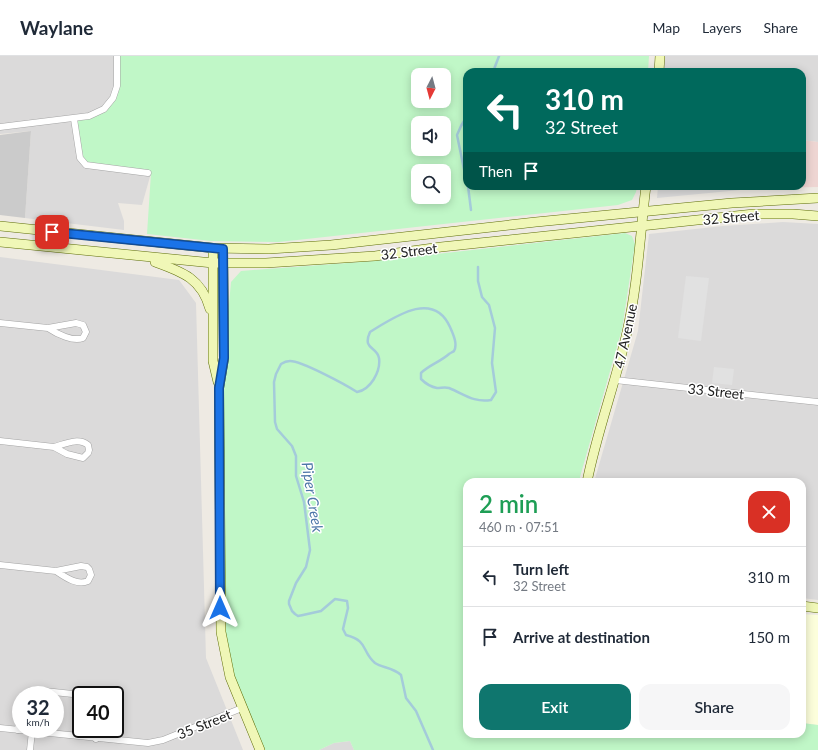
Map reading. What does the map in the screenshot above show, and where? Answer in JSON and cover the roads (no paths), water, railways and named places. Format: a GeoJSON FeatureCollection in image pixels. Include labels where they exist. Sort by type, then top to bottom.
{"type":"FeatureCollection","features":[{"type":"Feature","properties":{"kind":"main road"},"geometry":{"type":"LineString","coordinates":[[659,68],[660,56]]}},
{"type":"Feature","properties":{"kind":"main road","name":"47 Avenue"},"geometry":{"type":"LineString","coordinates":[[588,478],[605,410],[625,343],[632,308],[646,190]]}},
{"type":"Feature","properties":{"kind":"main road","name":"32 Street"},"geometry":{"type":"LineString","coordinates":[[0,226],[223,249],[299,248],[732,203],[818,198]]}},
{"type":"Feature","properties":{"kind":"main road","name":"32 Street"},"geometry":{"type":"LineString","coordinates":[[0,242],[223,264],[266,263],[375,256],[441,247],[754,214],[818,216]]}},
{"type":"Feature","properties":{"kind":"main road"},"geometry":{"type":"LineString","coordinates":[[213,248],[213,361],[219,388]]}},
{"type":"Feature","properties":{"kind":"main road"},"geometry":{"type":"LineString","coordinates":[[223,249],[224,358],[219,388],[221,632],[230,677],[260,750]]}},
{"type":"Feature","properties":{"kind":"main road"},"geometry":{"type":"LineString","coordinates":[[141,257],[176,269],[195,280],[205,295],[213,318]]}},
{"type":"Feature","properties":{"kind":"main road"},"geometry":{"type":"LineString","coordinates":[[806,606],[818,608]]}},
{"type":"Feature","properties":{"kind":"street"},"geometry":{"type":"LineString","coordinates":[[0,127],[74,119],[104,110],[115,93],[117,86],[117,56]]}},
{"type":"Feature","properties":{"kind":"street"},"geometry":{"type":"LineString","coordinates":[[74,119],[80,158],[86,165],[148,173]]}},
{"type":"Feature","properties":{"kind":"street"},"geometry":{"type":"LineString","coordinates":[[0,323],[48,328],[76,323],[83,325],[86,332],[83,338],[76,340],[55,333],[48,328]]}},
{"type":"Feature","properties":{"kind":"street","name":"33 Street"},"geometry":{"type":"LineString","coordinates":[[615,380],[818,402]]}},
{"type":"Feature","properties":{"kind":"street"},"geometry":{"type":"LineString","coordinates":[[0,441],[54,447],[83,458],[89,450],[88,445],[83,441],[68,442],[54,447]]}},
{"type":"Feature","properties":{"kind":"street"},"geometry":{"type":"LineString","coordinates":[[0,566],[56,571],[73,566],[84,566],[89,569],[91,575],[88,581],[79,582],[69,580],[56,571]]}},
{"type":"Feature","properties":{"kind":"street","name":"35 Street"},"geometry":{"type":"LineString","coordinates":[[64,736],[138,743],[154,743],[242,708]]}},
{"type":"Feature","properties":{"kind":"street","name":"35 Street"},"geometry":{"type":"LineString","coordinates":[[0,728],[12,729]]}},
{"type":"Feature","properties":{"kind":"street"},"geometry":{"type":"LineString","coordinates":[[30,750],[31,738]]}},
{"type":"Feature","properties":{"kind":"street"},"geometry":{"type":"LineString","coordinates":[[154,743],[155,750]]}},
{"type":"Feature","properties":{"kind":"waterway","name":"Piper Creek"},"geometry":{"type":"LineString","coordinates":[[494,68],[499,56]]}},
{"type":"Feature","properties":{"kind":"waterway","name":"Piper Creek"},"geometry":{"type":"LineString","coordinates":[[463,123],[457,135],[463,164]]}},
{"type":"Feature","properties":{"kind":"waterway","name":"Piper Creek"},"geometry":{"type":"LineString","coordinates":[[468,190],[471,210]]}},
{"type":"Feature","properties":{"kind":"waterway","name":"Piper Creek"},"geometry":{"type":"LineString","coordinates":[[433,750],[416,711],[406,698],[401,675],[394,670],[375,663],[362,643],[353,637],[346,635],[343,629],[348,608],[347,601],[335,599],[321,611],[298,616],[292,611],[289,601],[296,583],[306,567],[310,550],[304,502],[296,476],[296,456],[292,446],[277,429],[275,422],[274,382],[281,364],[290,361],[314,369],[357,392],[362,391],[374,380],[379,363],[378,354],[368,342],[370,332],[401,314],[423,308],[434,310],[443,316],[455,339],[455,348],[454,351],[421,373],[421,379],[428,385],[437,388],[449,388],[474,399],[485,401],[491,400],[496,392],[492,363],[495,328],[489,305],[482,297],[478,281],[478,267]]}}]}
